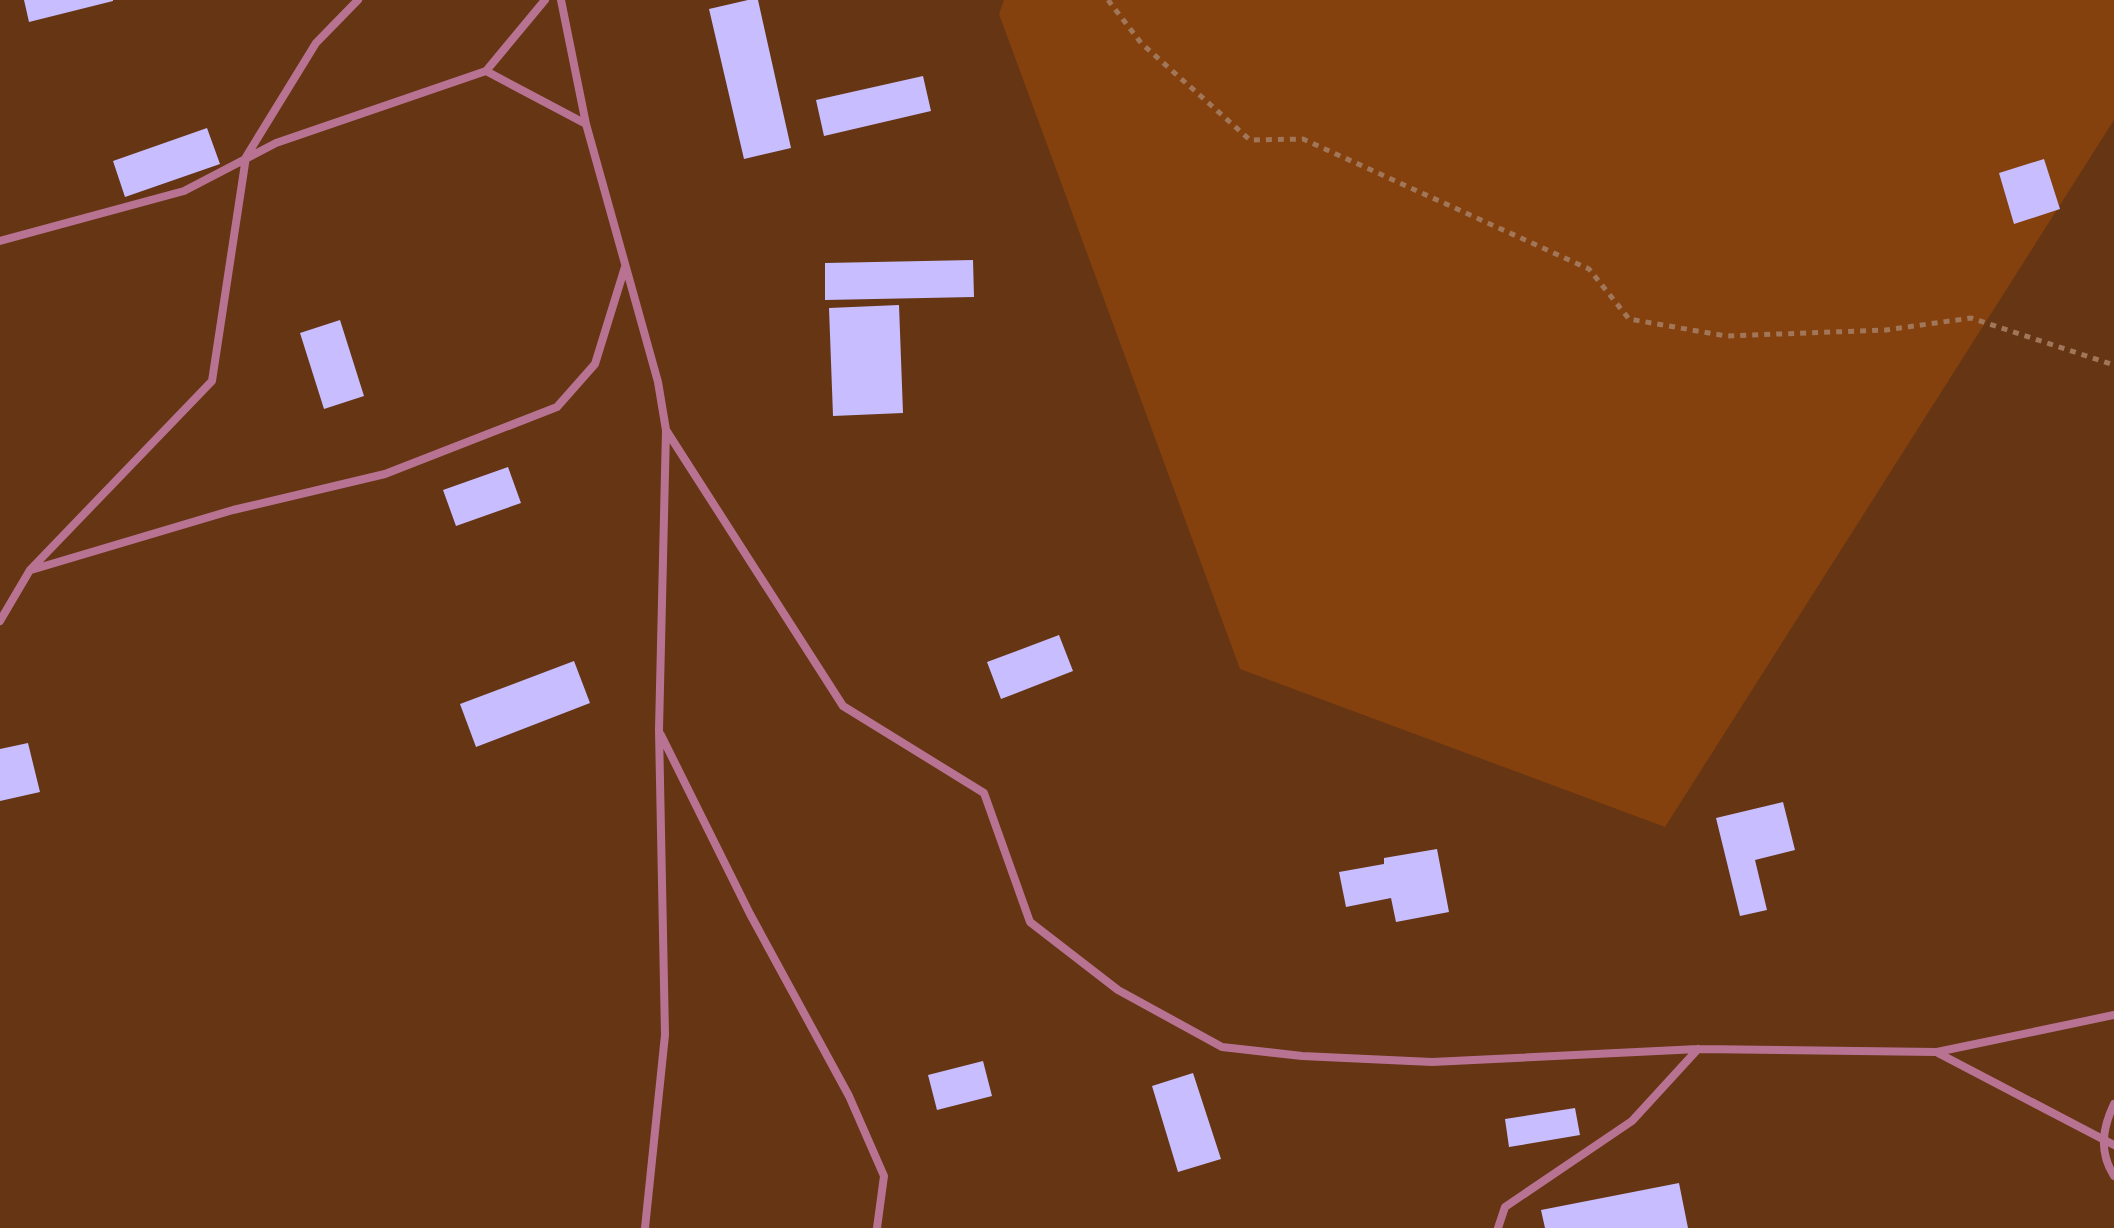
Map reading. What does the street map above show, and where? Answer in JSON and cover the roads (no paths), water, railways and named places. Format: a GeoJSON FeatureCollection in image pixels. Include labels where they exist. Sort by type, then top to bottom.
{"type":"FeatureCollection","features":[{"type":"Feature","properties":{"kind":"street"},"geometry":{"type":"LineString","coordinates":[[0,621],[30,570],[212,381],[246,157],[316,43],[358,0]]}},
{"type":"Feature","properties":{"kind":"street"},"geometry":{"type":"LineString","coordinates":[[0,241],[184,191],[246,157],[486,71],[545,0]]}},
{"type":"Feature","properties":{"kind":"street"},"geometry":{"type":"LineString","coordinates":[[561,0],[586,124],[658,382],[666,430],[659,730],[665,1035],[645,1228]]}},
{"type":"Feature","properties":{"kind":"street"},"geometry":{"type":"LineString","coordinates":[[486,71],[586,124]]}},
{"type":"Feature","properties":{"kind":"street"},"geometry":{"type":"LineString","coordinates":[[30,570],[233,510],[385,474],[557,407],[595,364],[626,265]]}},
{"type":"Feature","properties":{"kind":"street"},"geometry":{"type":"LineString","coordinates":[[666,430],[843,706],[984,793],[1030,922],[1118,990],[1222,1047],[1302,1056],[1432,1062],[1698,1049],[1937,1052],[2114,1015]]}},
{"type":"Feature","properties":{"kind":"street"},"geometry":{"type":"LineString","coordinates":[[659,730],[867,1136],[884,1176],[877,1228]]}},
{"type":"Feature","properties":{"kind":"street"},"geometry":{"type":"LineString","coordinates":[[1498,1228],[1505,1207],[1632,1121],[1698,1049]]}},
{"type":"Feature","properties":{"kind":"street"},"geometry":{"type":"LineString","coordinates":[[1937,1052],[2114,1145]]}},
{"type":"Feature","properties":{"kind":"street"},"geometry":{"type":"LineString","coordinates":[[2114,1104],[2102,1141],[2107,1165],[2114,1176]]}}]}
